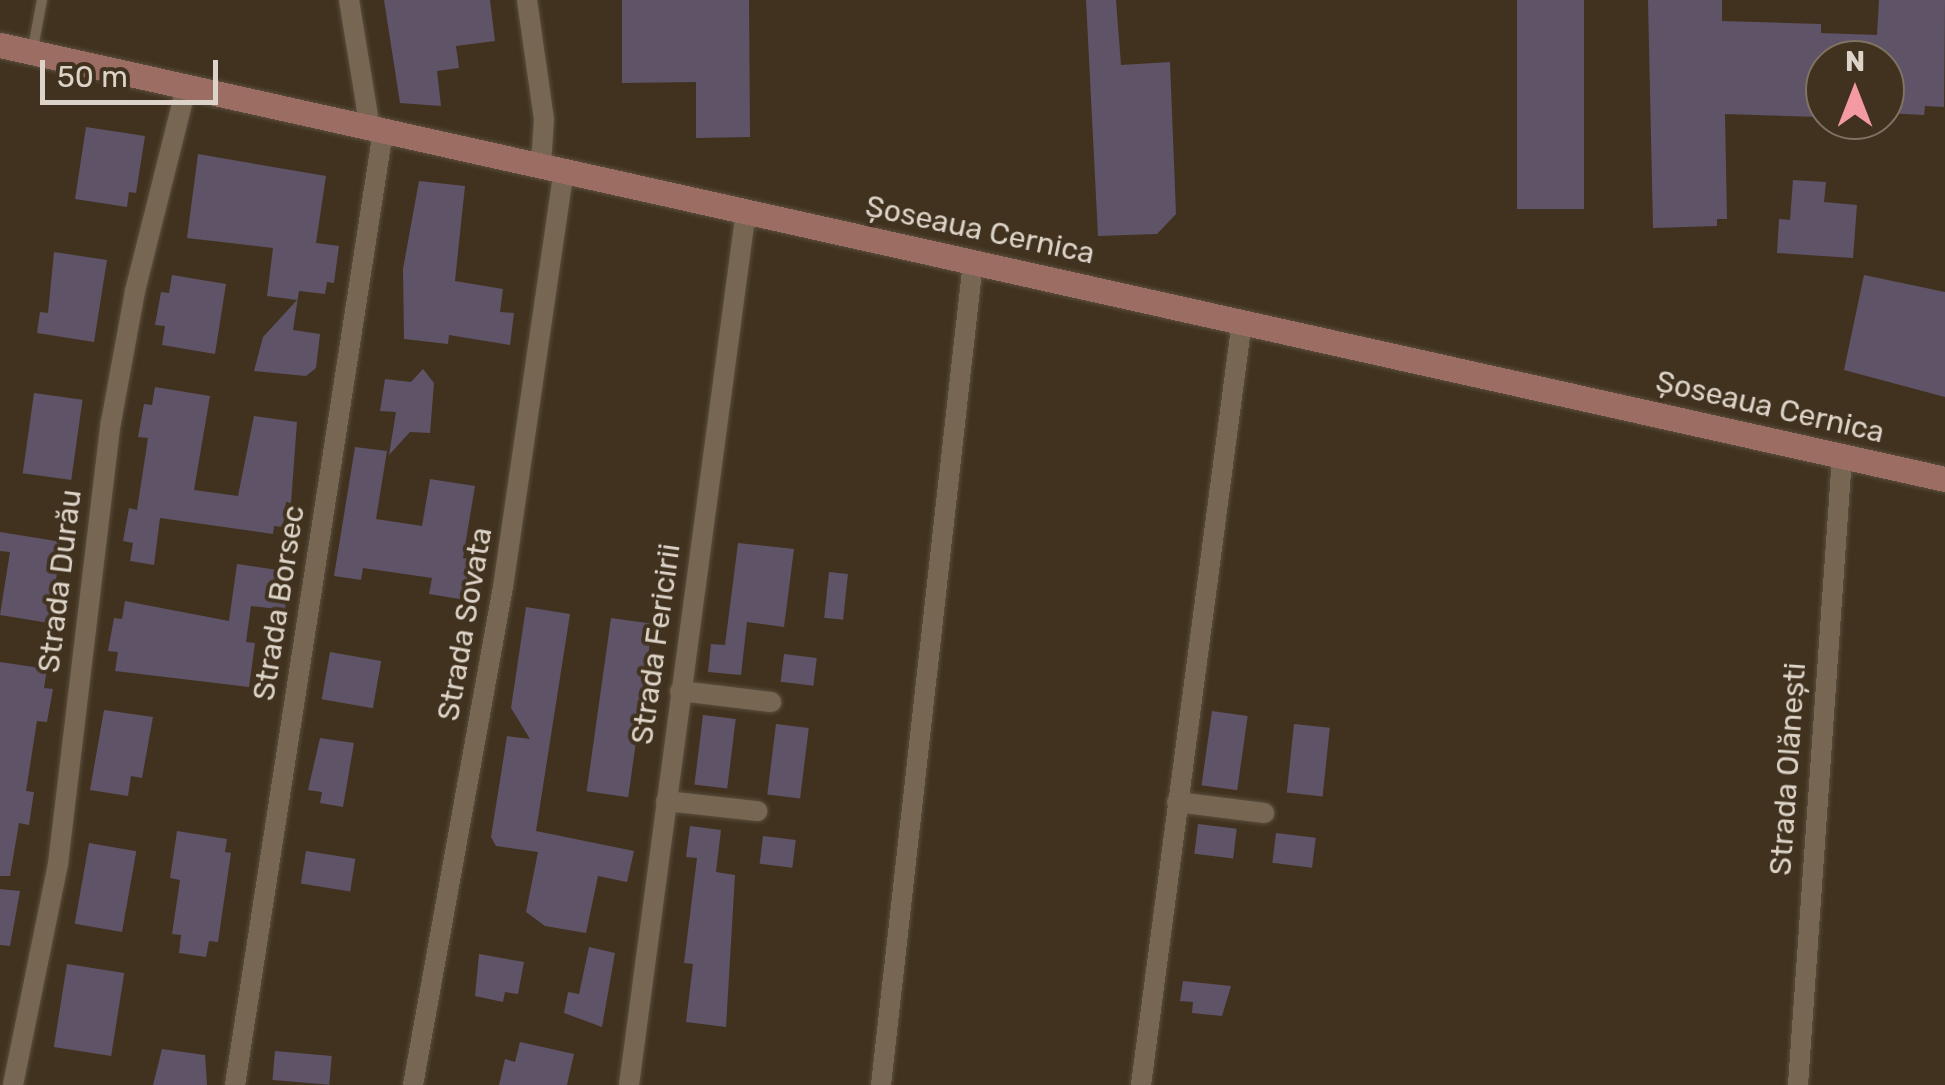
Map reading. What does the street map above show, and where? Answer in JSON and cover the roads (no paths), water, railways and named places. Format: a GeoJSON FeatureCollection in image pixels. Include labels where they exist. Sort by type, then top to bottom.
{"type":"FeatureCollection","features":[{"type":"Feature","properties":{"kind":"street","name":"Strada Borsec"},"geometry":{"type":"LineString","coordinates":[[235,1085],[377,130],[350,0]]}},
{"type":"Feature","properties":{"kind":"street","name":"Strada Sovata"},"geometry":{"type":"LineString","coordinates":[[413,1085],[503,586],[553,169],[528,0]]}},
{"type":"Feature","properties":{"kind":"street","name":"Șoseaua Cernica"},"geometry":{"type":"LineString","coordinates":[[0,46],[1945,479]]}},
{"type":"Feature","properties":{"kind":"street","name":"Strada Durău"},"geometry":{"type":"LineString","coordinates":[[14,1085],[58,864],[111,422],[134,291],[186,88]]}},
{"type":"Feature","properties":{"kind":"street","name":"Strada Fericirii"},"geometry":{"type":"LineString","coordinates":[[628,1085],[746,211]]}},
{"type":"Feature","properties":{"kind":"street"},"geometry":{"type":"LineString","coordinates":[[881,1085],[973,262]]}},
{"type":"Feature","properties":{"kind":"street"},"geometry":{"type":"LineString","coordinates":[[1141,1085],[1242,320]]}},
{"type":"Feature","properties":{"kind":"street","name":"Strada Olănești"},"geometry":{"type":"LineString","coordinates":[[1798,1085],[1842,457]]}},
{"type":"Feature","properties":{"kind":"street"},"geometry":{"type":"LineString","coordinates":[[680,691],[771,702]]}},
{"type":"Feature","properties":{"kind":"street"},"geometry":{"type":"LineString","coordinates":[[666,801],[757,811]]}},
{"type":"Feature","properties":{"kind":"street"},"geometry":{"type":"LineString","coordinates":[[1176,802],[1264,813]]}},
{"type":"Feature","properties":{"kind":"lane"},"geometry":{"type":"LineString","coordinates":[[32,52],[42,0]]}}]}
